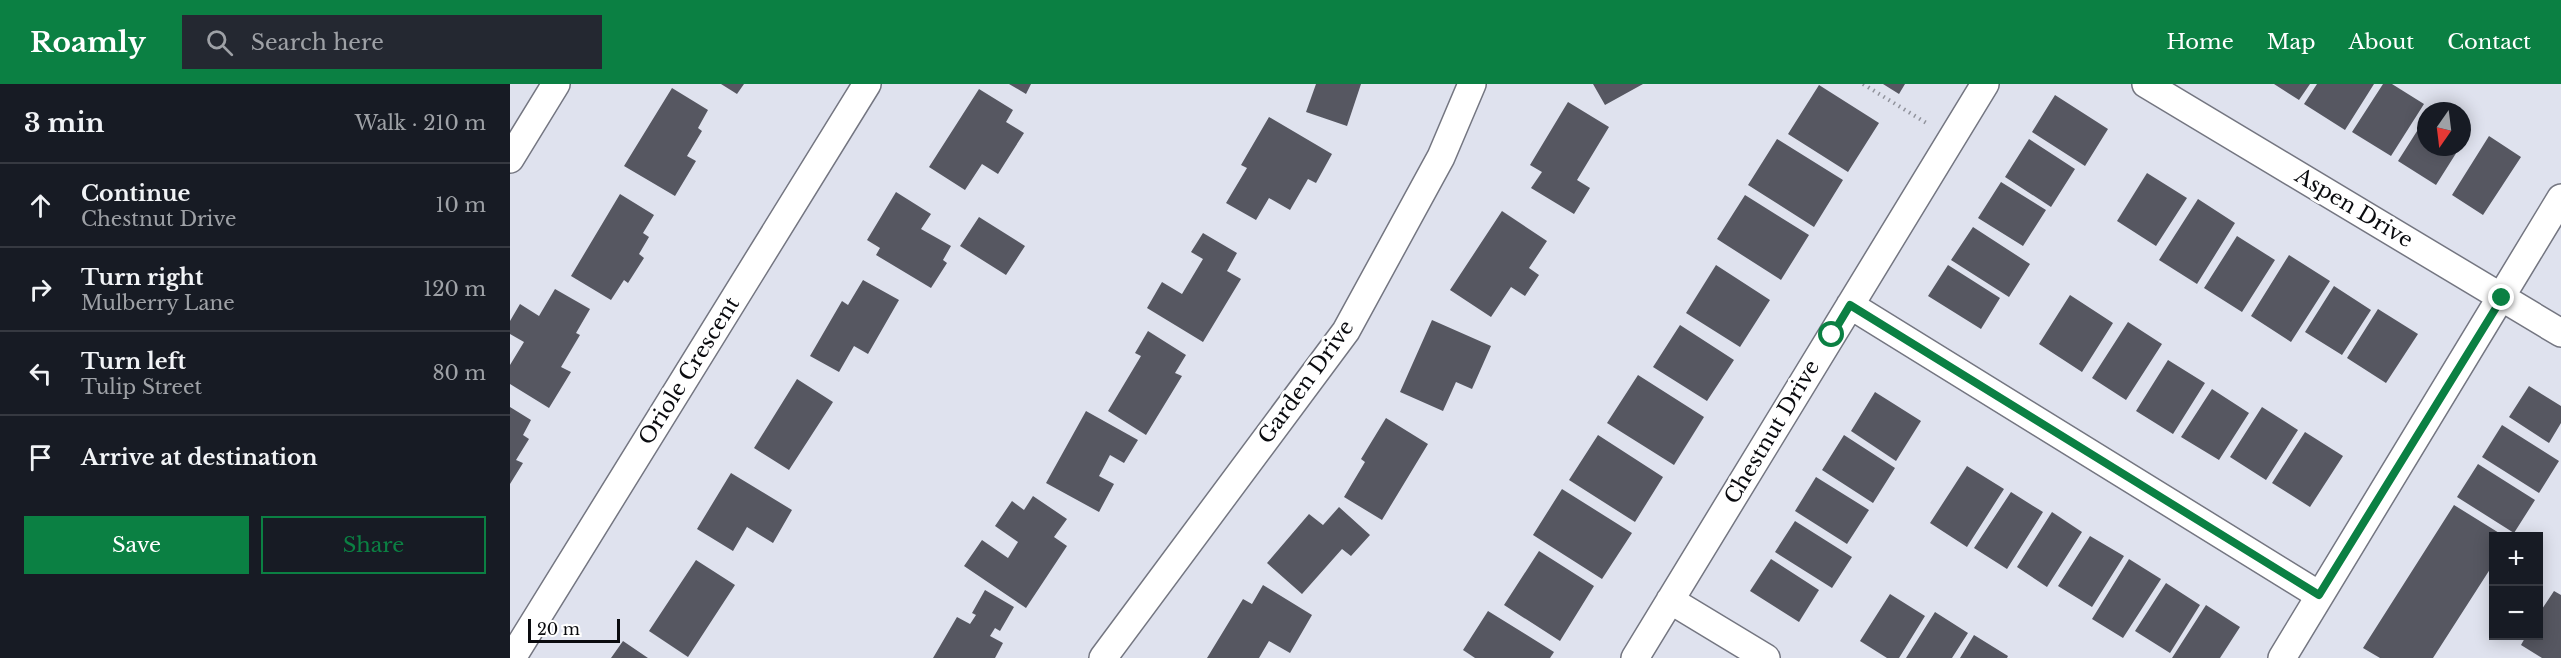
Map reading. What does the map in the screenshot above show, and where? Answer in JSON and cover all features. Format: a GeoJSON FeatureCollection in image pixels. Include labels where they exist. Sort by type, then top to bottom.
{"type":"FeatureCollection","features":[{"type":"Feature","properties":{"kind":"street"},"geometry":{"type":"LineString","coordinates":[[510,159],[556,84]]}},
{"type":"Feature","properties":{"kind":"street","name":"Oriole Crescent"},"geometry":{"type":"LineString","coordinates":[[512,658],[867,84]]}},
{"type":"Feature","properties":{"kind":"street","name":"Garden Drive"},"geometry":{"type":"LineString","coordinates":[[1103,658],[1346,331],[1441,157],[1472,84]]}},
{"type":"Feature","properties":{"kind":"street","name":"Chestnut Drive"},"geometry":{"type":"LineString","coordinates":[[1635,658],[1985,84]]}},
{"type":"Feature","properties":{"kind":"street","name":"Aspen Drive"},"geometry":{"type":"LineString","coordinates":[[2146,84],[2561,333]]}},
{"type":"Feature","properties":{"kind":"street"},"geometry":{"type":"LineString","coordinates":[[2282,658],[2561,198]]}},
{"type":"Feature","properties":{"kind":"street"},"geometry":{"type":"LineString","coordinates":[[1850,305],[2319,595]]}},
{"type":"Feature","properties":{"kind":"street"},"geometry":{"type":"LineString","coordinates":[[1670,600],[1766,658]]}},
{"type":"Feature","properties":{"kind":"path"},"geometry":{"type":"LineString","coordinates":[[1863,84],[1933,127]]}},
{"type":"Feature","properties":{"kind":"building"},"geometry":{"type":"Polygon","coordinates":[[[721,84],[744,84],[737,94],[721,84]]]}},
{"type":"Feature","properties":{"kind":"building"},"geometry":{"type":"Polygon","coordinates":[[[1009,84],[1031,84],[1026,94],[1009,84]]]}},
{"type":"Feature","properties":{"kind":"building"},"geometry":{"type":"Polygon","coordinates":[[[1316,84],[1361,84],[1347,126],[1306,112],[1316,84]]]}},
{"type":"Feature","properties":{"kind":"building"},"geometry":{"type":"Polygon","coordinates":[[[1593,84],[1643,84],[1605,105],[1593,84]]]}},
{"type":"Feature","properties":{"kind":"building"},"geometry":{"type":"Polygon","coordinates":[[[1883,84],[1905,84],[1899,94],[1883,84]]]}},
{"type":"Feature","properties":{"kind":"building"},"geometry":{"type":"Polygon","coordinates":[[[2274,84],[2310,84],[2299,100],[2274,84]]]}},
{"type":"Feature","properties":{"kind":"building"},"geometry":{"type":"Polygon","coordinates":[[[2317,84],[2374,84],[2345,130],[2304,104],[2317,84]]]}},
{"type":"Feature","properties":{"kind":"building"},"geometry":{"type":"Polygon","coordinates":[[[2383,84],[2392,84],[2421,102],[2417,102],[2417,115],[2391,156],[2352,132],[2383,84]]]}},
{"type":"Feature","properties":{"kind":"building"},"geometry":{"type":"Polygon","coordinates":[[[1819,85],[1879,123],[1848,172],[1788,134],[1819,85]]]}},
{"type":"Feature","properties":{"kind":"building"},"geometry":{"type":"Polygon","coordinates":[[[672,88],[708,110],[698,128],[702,131],[687,156],[696,161],[675,196],[624,166],[672,88]]]}},
{"type":"Feature","properties":{"kind":"building"},"geometry":{"type":"Polygon","coordinates":[[[979,89],[1013,110],[1006,122],[1024,133],[998,174],[982,164],[965,190],[929,167],[979,89]]]}},
{"type":"Feature","properties":{"kind":"building"},"geometry":{"type":"Polygon","coordinates":[[[2055,95],[2108,129],[2085,166],[2032,132],[2055,95]]]}},
{"type":"Feature","properties":{"kind":"building"},"geometry":{"type":"Polygon","coordinates":[[[1568,102],[1609,127],[1577,180],[1590,188],[1574,214],[1531,188],[1542,172],[1530,165],[1568,102]]]}},
{"type":"Feature","properties":{"kind":"building"},"geometry":{"type":"Polygon","coordinates":[[[1269,117],[1332,154],[1316,183],[1308,179],[1290,210],[1269,198],[1256,220],[1226,203],[1247,168],[1241,165],[1269,117]]]}},
{"type":"Feature","properties":{"kind":"building"},"geometry":{"type":"Polygon","coordinates":[[[2417,131],[2417,156],[2454,156],[2436,185],[2398,161],[2417,131]]]}},
{"type":"Feature","properties":{"kind":"building"},"geometry":{"type":"Polygon","coordinates":[[[2489,136],[2521,157],[2483,215],[2452,195],[2489,136]]]}},
{"type":"Feature","properties":{"kind":"building"},"geometry":{"type":"Polygon","coordinates":[[[1777,139],[1843,180],[1814,227],[1748,185],[1777,139]]]}},
{"type":"Feature","properties":{"kind":"building"},"geometry":{"type":"Polygon","coordinates":[[[2029,139],[2075,169],[2051,207],[2005,177],[2029,139]]]}},
{"type":"Feature","properties":{"kind":"building"},"geometry":{"type":"Polygon","coordinates":[[[2147,173],[2187,198],[2156,246],[2117,221],[2147,173]]]}},
{"type":"Feature","properties":{"kind":"building"},"geometry":{"type":"Polygon","coordinates":[[[2001,182],[2046,210],[2023,246],[1978,218],[2001,182]]]}},
{"type":"Feature","properties":{"kind":"building"},"geometry":{"type":"Polygon","coordinates":[[[896,192],[931,214],[921,229],[951,246],[943,260],[947,263],[931,288],[876,255],[880,248],[867,240],[896,192]]]}},
{"type":"Feature","properties":{"kind":"building"},"geometry":{"type":"Polygon","coordinates":[[[620,194],[654,215],[643,233],[649,237],[639,254],[644,258],[628,283],[624,280],[611,300],[571,276],[620,194]]]}},
{"type":"Feature","properties":{"kind":"building"},"geometry":{"type":"Polygon","coordinates":[[[1745,195],[1809,235],[1781,280],[1717,239],[1745,195]]]}},
{"type":"Feature","properties":{"kind":"building"},"geometry":{"type":"Polygon","coordinates":[[[2198,199],[2235,223],[2197,284],[2159,260],[2198,199]]]}},
{"type":"Feature","properties":{"kind":"building"},"geometry":{"type":"Polygon","coordinates":[[[1502,211],[1547,241],[1529,268],[1539,275],[1525,296],[1511,287],[1491,317],[1450,290],[1502,211]]]}},
{"type":"Feature","properties":{"kind":"building"},"geometry":{"type":"Polygon","coordinates":[[[979,217],[1025,246],[1006,275],[960,246],[979,217]]]}},
{"type":"Feature","properties":{"kind":"building"},"geometry":{"type":"Polygon","coordinates":[[[1973,227],[2030,264],[2009,297],[1951,260],[1973,227]]]}},
{"type":"Feature","properties":{"kind":"building"},"geometry":{"type":"Polygon","coordinates":[[[1203,233],[1237,253],[1227,271],[1241,279],[1203,342],[1147,308],[1162,282],[1182,294],[1203,259],[1191,252],[1203,233]]]}},
{"type":"Feature","properties":{"kind":"building"},"geometry":{"type":"Polygon","coordinates":[[[2237,236],[2275,260],[2242,312],[2204,288],[2237,236]]]}},
{"type":"Feature","properties":{"kind":"building"},"geometry":{"type":"Polygon","coordinates":[[[2289,255],[2330,281],[2291,342],[2251,316],[2289,255]]]}},
{"type":"Feature","properties":{"kind":"building"},"geometry":{"type":"Polygon","coordinates":[[[1716,265],[1770,300],[1740,347],[1686,313],[1716,265]]]}},
{"type":"Feature","properties":{"kind":"building"},"geometry":{"type":"Polygon","coordinates":[[[1948,265],[2000,298],[1981,329],[1928,296],[1948,265]]]}},
{"type":"Feature","properties":{"kind":"building"},"geometry":{"type":"Polygon","coordinates":[[[863,280],[899,300],[868,354],[854,346],[839,372],[810,356],[842,301],[848,305],[863,280]]]}},
{"type":"Feature","properties":{"kind":"building"},"geometry":{"type":"Polygon","coordinates":[[[2334,286],[2371,310],[2342,355],[2305,332],[2334,286]]]}},
{"type":"Feature","properties":{"kind":"building"},"geometry":{"type":"Polygon","coordinates":[[[555,289],[590,309],[576,333],[580,335],[561,367],[571,372],[549,408],[510,384],[510,365],[524,342],[510,334],[510,321],[520,304],[539,316],[555,289]]]}},
{"type":"Feature","properties":{"kind":"building"},"geometry":{"type":"Polygon","coordinates":[[[2070,295],[2113,323],[2082,372],[2039,344],[2070,295]]]}},
{"type":"Feature","properties":{"kind":"building"},"geometry":{"type":"Polygon","coordinates":[[[2378,309],[2418,334],[2386,383],[2347,358],[2378,309]]]}},
{"type":"Feature","properties":{"kind":"building"},"geometry":{"type":"Polygon","coordinates":[[[1432,320],[1491,346],[1472,389],[1456,382],[1443,411],[1400,392],[1432,320]]]}},
{"type":"Feature","properties":{"kind":"building"},"geometry":{"type":"Polygon","coordinates":[[[2128,322],[2162,344],[2126,400],[2092,378],[2128,322]]]}},
{"type":"Feature","properties":{"kind":"building"},"geometry":{"type":"Polygon","coordinates":[[[1680,325],[1734,360],[1707,401],[1653,367],[1680,325]]]}},
{"type":"Feature","properties":{"kind":"building"},"geometry":{"type":"Polygon","coordinates":[[[1148,331],[1186,355],[1175,373],[1182,376],[1146,435],[1108,411],[1141,356],[1135,353],[1148,331]]]}},
{"type":"Feature","properties":{"kind":"building"},"geometry":{"type":"Polygon","coordinates":[[[2168,360],[2205,383],[2173,434],[2136,411],[2168,360]]]}},
{"type":"Feature","properties":{"kind":"building"},"geometry":{"type":"Polygon","coordinates":[[[1638,375],[1704,417],[1674,465],[1607,423],[1638,375]]]}},
{"type":"Feature","properties":{"kind":"building"},"geometry":{"type":"Polygon","coordinates":[[[797,379],[833,402],[789,470],[754,448],[797,379]]]}},
{"type":"Feature","properties":{"kind":"building"},"geometry":{"type":"Polygon","coordinates":[[[2529,386],[2561,406],[2561,423],[2549,443],[2509,417],[2529,386]]]}},
{"type":"Feature","properties":{"kind":"building"},"geometry":{"type":"Polygon","coordinates":[[[2212,389],[2249,413],[2219,460],[2181,437],[2212,389]]]}},
{"type":"Feature","properties":{"kind":"building"},"geometry":{"type":"Polygon","coordinates":[[[1875,392],[1921,421],[1896,461],[1851,431],[1875,392]]]}},
{"type":"Feature","properties":{"kind":"building"},"geometry":{"type":"Polygon","coordinates":[[[510,407],[531,420],[523,435],[529,439],[516,460],[523,463],[510,484],[510,407]]]}},
{"type":"Feature","properties":{"kind":"building"},"geometry":{"type":"Polygon","coordinates":[[[2262,407],[2298,430],[2266,480],[2230,457],[2262,407]]]}},
{"type":"Feature","properties":{"kind":"building"},"geometry":{"type":"Polygon","coordinates":[[[1086,411],[1138,440],[1124,463],[1110,455],[1099,476],[1114,484],[1099,512],[1046,483],[1086,411]]]}},
{"type":"Feature","properties":{"kind":"building"},"geometry":{"type":"Polygon","coordinates":[[[1386,418],[1428,444],[1382,520],[1344,497],[1365,462],[1361,459],[1386,418]]]}},
{"type":"Feature","properties":{"kind":"building"},"geometry":{"type":"Polygon","coordinates":[[[2502,425],[2559,461],[2539,493],[2482,457],[2502,425]]]}},
{"type":"Feature","properties":{"kind":"building"},"geometry":{"type":"Polygon","coordinates":[[[2305,432],[2343,456],[2310,507],[2272,483],[2305,432]]]}},
{"type":"Feature","properties":{"kind":"building"},"geometry":{"type":"Polygon","coordinates":[[[1598,435],[1663,477],[1635,522],[1569,480],[1598,435]]]}},
{"type":"Feature","properties":{"kind":"building"},"geometry":{"type":"Polygon","coordinates":[[[1844,435],[1895,468],[1873,503],[1822,470],[1844,435]]]}},
{"type":"Feature","properties":{"kind":"building"},"geometry":{"type":"Polygon","coordinates":[[[2478,464],[2535,500],[2515,532],[2512,532],[2457,497],[2478,464]]]}},
{"type":"Feature","properties":{"kind":"building"},"geometry":{"type":"Polygon","coordinates":[[[1967,466],[2004,489],[1967,547],[1930,523],[1967,466]]]}},
{"type":"Feature","properties":{"kind":"building"},"geometry":{"type":"Polygon","coordinates":[[[731,473],[792,510],[773,543],[747,527],[733,551],[697,529],[731,473]]]}},
{"type":"Feature","properties":{"kind":"building"},"geometry":{"type":"Polygon","coordinates":[[[1816,477],[1869,510],[1847,544],[1795,511],[1816,477]]]}},
{"type":"Feature","properties":{"kind":"building"},"geometry":{"type":"Polygon","coordinates":[[[1562,489],[1632,533],[1602,579],[1533,535],[1562,489]]]}},
{"type":"Feature","properties":{"kind":"building"},"geometry":{"type":"Polygon","coordinates":[[[2011,492],[2043,512],[2007,569],[1974,548],[2011,492]]]}},
{"type":"Feature","properties":{"kind":"building"},"geometry":{"type":"Polygon","coordinates":[[[1033,496],[1067,519],[1054,537],[1067,546],[1026,608],[964,566],[982,540],[1008,558],[1018,542],[995,526],[1012,501],[1024,510],[1033,496]]]}},
{"type":"Feature","properties":{"kind":"building"},"geometry":{"type":"Polygon","coordinates":[[[2454,505],[2498,532],[2489,532],[2489,571],[2433,658],[2380,658],[2363,648],[2454,505]]]}},
{"type":"Feature","properties":{"kind":"building"},"geometry":{"type":"Polygon","coordinates":[[[1339,507],[1370,535],[1351,556],[1342,549],[1302,594],[1267,563],[1309,514],[1323,525],[1339,507]]]}},
{"type":"Feature","properties":{"kind":"building"},"geometry":{"type":"Polygon","coordinates":[[[2052,512],[2082,532],[2047,587],[2017,567],[2052,512]]]}},
{"type":"Feature","properties":{"kind":"building"},"geometry":{"type":"Polygon","coordinates":[[[1795,521],[1852,557],[1832,588],[1775,552],[1795,521]]]}},
{"type":"Feature","properties":{"kind":"building"},"geometry":{"type":"Polygon","coordinates":[[[2090,536],[2124,556],[2092,607],[2058,586],[2090,536]]]}},
{"type":"Feature","properties":{"kind":"building"},"geometry":{"type":"Polygon","coordinates":[[[1539,551],[1594,586],[1560,641],[1504,605],[1539,551]]]}},
{"type":"Feature","properties":{"kind":"building"},"geometry":{"type":"Polygon","coordinates":[[[1771,559],[1819,590],[1799,622],[1750,591],[1771,559]]]}},
{"type":"Feature","properties":{"kind":"building"},"geometry":{"type":"Polygon","coordinates":[[[2129,559],[2161,579],[2123,638],[2092,619],[2129,559]]]}},
{"type":"Feature","properties":{"kind":"building"},"geometry":{"type":"Polygon","coordinates":[[[696,560],[735,585],[688,657],[649,631],[696,560]]]}},
{"type":"Feature","properties":{"kind":"building"},"geometry":{"type":"Polygon","coordinates":[[[2166,583],[2200,605],[2170,653],[2135,631],[2166,583]]]}},
{"type":"Feature","properties":{"kind":"building"},"geometry":{"type":"Polygon","coordinates":[[[1263,585],[1312,615],[1290,653],[1269,641],[1259,658],[1207,658],[1243,599],[1252,604],[1263,585]]]}},
{"type":"Feature","properties":{"kind":"building"},"geometry":{"type":"Polygon","coordinates":[[[985,590],[1014,607],[1000,631],[995,628],[990,636],[1003,643],[995,658],[933,658],[957,617],[970,624],[976,615],[972,613],[985,590]]]}},
{"type":"Feature","properties":{"kind":"building"},"geometry":{"type":"Polygon","coordinates":[[[2554,591],[2561,595],[2561,658],[2542,658],[2521,645],[2524,640],[2543,640],[2543,608],[2554,591]]]}},
{"type":"Feature","properties":{"kind":"building"},"geometry":{"type":"Polygon","coordinates":[[[1890,594],[1925,616],[1899,658],[1887,658],[1860,641],[1890,594]]]}},
{"type":"Feature","properties":{"kind":"building"},"geometry":{"type":"Polygon","coordinates":[[[2206,605],[2240,627],[2220,658],[2172,658],[2206,605]]]}},
{"type":"Feature","properties":{"kind":"building"},"geometry":{"type":"Polygon","coordinates":[[[1488,611],[1554,652],[1550,658],[1475,658],[1463,650],[1488,611]]]}},
{"type":"Feature","properties":{"kind":"building"},"geometry":{"type":"Polygon","coordinates":[[[1935,612],[1968,633],[1952,658],[1906,658],[1935,612]]]}},
{"type":"Feature","properties":{"kind":"building"},"geometry":{"type":"Polygon","coordinates":[[[1974,635],[2008,656],[2007,658],[1960,658],[1974,635]]]}},
{"type":"Feature","properties":{"kind":"building"},"geometry":{"type":"Polygon","coordinates":[[[623,641],[648,658],[611,658],[623,641]]]}},
{"type":"Feature","properties":{"kind":"route"},"geometry":{"type":"LineString","coordinates":[[1832,335],[1850,305],[2319,595],[2502,298]]}}]}
